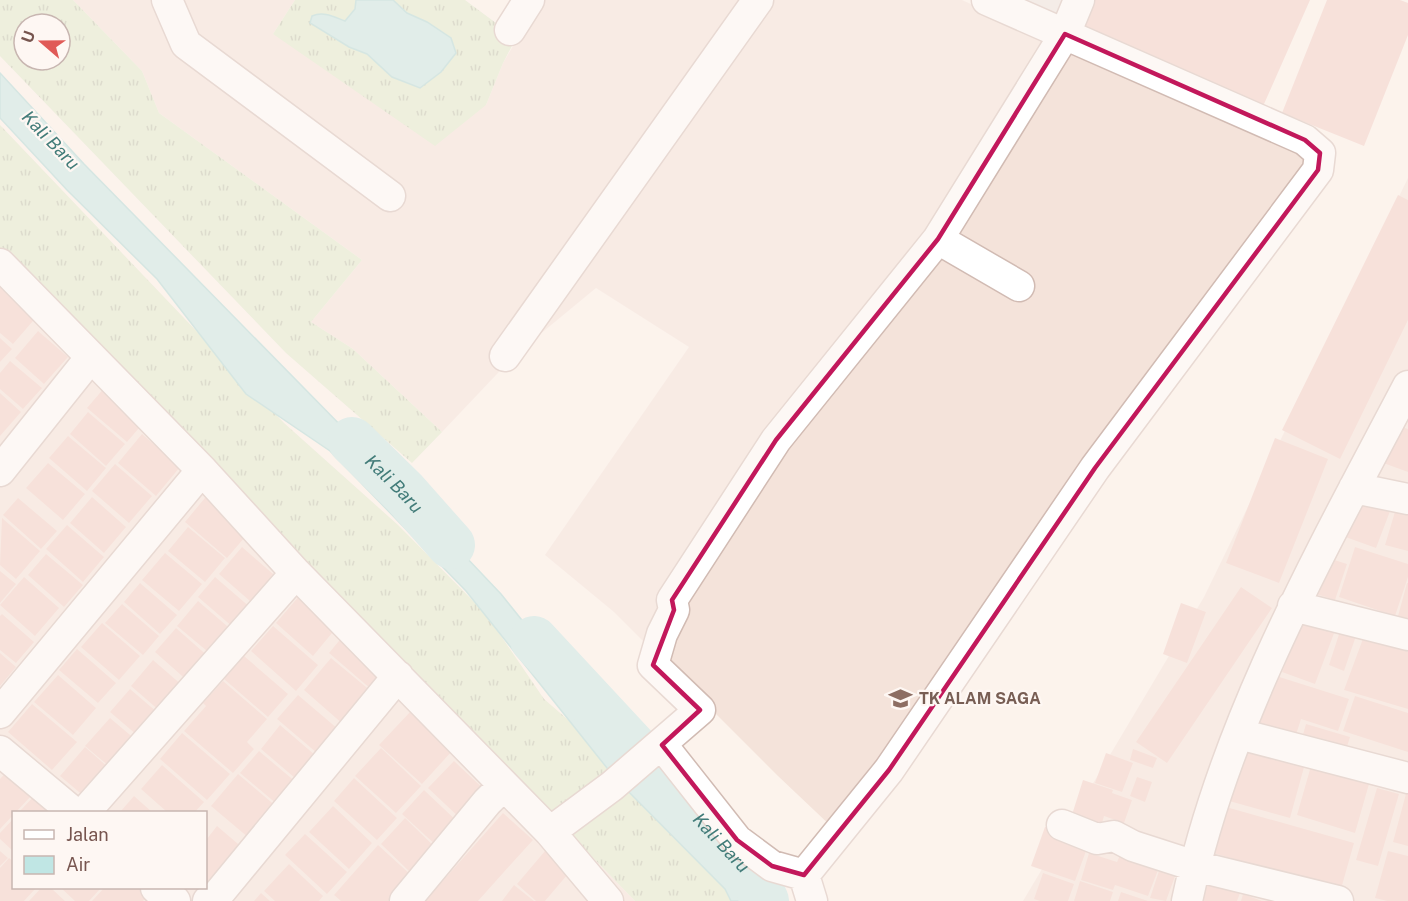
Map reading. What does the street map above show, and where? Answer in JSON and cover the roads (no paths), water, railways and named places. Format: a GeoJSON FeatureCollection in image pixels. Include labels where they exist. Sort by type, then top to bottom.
{"type":"FeatureCollection","features":[{"type":"Feature","properties":{"kind":"street"},"geometry":{"type":"LineString","coordinates":[[510,30],[530,0]]}},
{"type":"Feature","properties":{"kind":"street"},"geometry":{"type":"LineString","coordinates":[[505,356],[758,0]]}},
{"type":"Feature","properties":{"kind":"street"},"geometry":{"type":"LineString","coordinates":[[662,745],[737,840],[772,866],[808,888],[1095,468],[1318,170],[1320,153],[1305,140],[987,0]]}},
{"type":"Feature","properties":{"kind":"street"},"geometry":{"type":"LineString","coordinates":[[550,832],[612,786],[700,710],[653,666],[662,634],[674,610],[672,600],[776,440],[938,239],[1065,34],[1079,0]]}},
{"type":"Feature","properties":{"kind":"street"},"geometry":{"type":"LineString","coordinates":[[172,3],[180,34],[186,44],[390,196]]}},
{"type":"Feature","properties":{"kind":"street"},"geometry":{"type":"LineString","coordinates":[[938,239],[1019,286]]}},
{"type":"Feature","properties":{"kind":"street"},"geometry":{"type":"LineString","coordinates":[[0,264],[202,470],[296,573],[550,832],[593,896]]}},
{"type":"Feature","properties":{"kind":"street"},"geometry":{"type":"LineString","coordinates":[[0,471],[91,357]]}},
{"type":"Feature","properties":{"kind":"street"},"geometry":{"type":"LineString","coordinates":[[1187,901],[1195,866],[1239,734],[1293,606],[1408,386]]}},
{"type":"Feature","properties":{"kind":"street"},"geometry":{"type":"LineString","coordinates":[[0,713],[202,470]]}},
{"type":"Feature","properties":{"kind":"street"},"geometry":{"type":"LineString","coordinates":[[1354,488],[1408,499]]}},
{"type":"Feature","properties":{"kind":"street"},"geometry":{"type":"LineString","coordinates":[[86,811],[296,573]]}},
{"type":"Feature","properties":{"kind":"street"},"geometry":{"type":"LineString","coordinates":[[1293,606],[1408,635]]}},
{"type":"Feature","properties":{"kind":"street"},"geometry":{"type":"LineString","coordinates":[[208,901],[215,898],[398,676]]}},
{"type":"Feature","properties":{"kind":"street"},"geometry":{"type":"LineString","coordinates":[[1239,734],[1408,778]]}},
{"type":"Feature","properties":{"kind":"street"},"geometry":{"type":"LineString","coordinates":[[0,751],[71,811]]}},
{"type":"Feature","properties":{"kind":"street"},"geometry":{"type":"LineString","coordinates":[[405,901],[504,784]]}},
{"type":"Feature","properties":{"kind":"street"},"geometry":{"type":"LineString","coordinates":[[1062,825],[1097,838],[1114,836],[1133,846],[1195,866],[1338,901]]}},
{"type":"Feature","properties":{"kind":"street"},"geometry":{"type":"LineString","coordinates":[[157,889],[167,898],[175,901]]}},
{"type":"Feature","properties":{"kind":"water"},"geometry":{"type":"Polygon","coordinates":[[[356,0],[393,0],[407,13],[427,22],[451,38],[456,53],[441,72],[420,88],[392,77],[367,54],[349,47],[310,23],[312,16],[321,14],[345,21],[355,9],[356,0]]]}},
{"type":"Feature","properties":{"kind":"water"},"geometry":{"type":"Polygon","coordinates":[[[0,73],[84,164],[353,438],[501,594],[619,741],[715,831],[757,901],[731,901],[725,889],[615,778],[466,591],[330,451],[246,394],[157,279],[67,190],[0,118],[0,73]]]}},
{"type":"Feature","properties":{"kind":"waterway","name":"Kali Baru"},"geometry":{"type":"LineString","coordinates":[[352,441],[404,492],[451,545]]}},
{"type":"Feature","properties":{"kind":"waterway","name":"Kali Baru"},"geometry":{"type":"LineString","coordinates":[[534,640],[754,877],[765,901]]}},
{"type":"Feature","properties":{"kind":"place","name":"TK ALAM SAGA"},"geometry":{"type":"Point","coordinates":[901,698]}}]}
